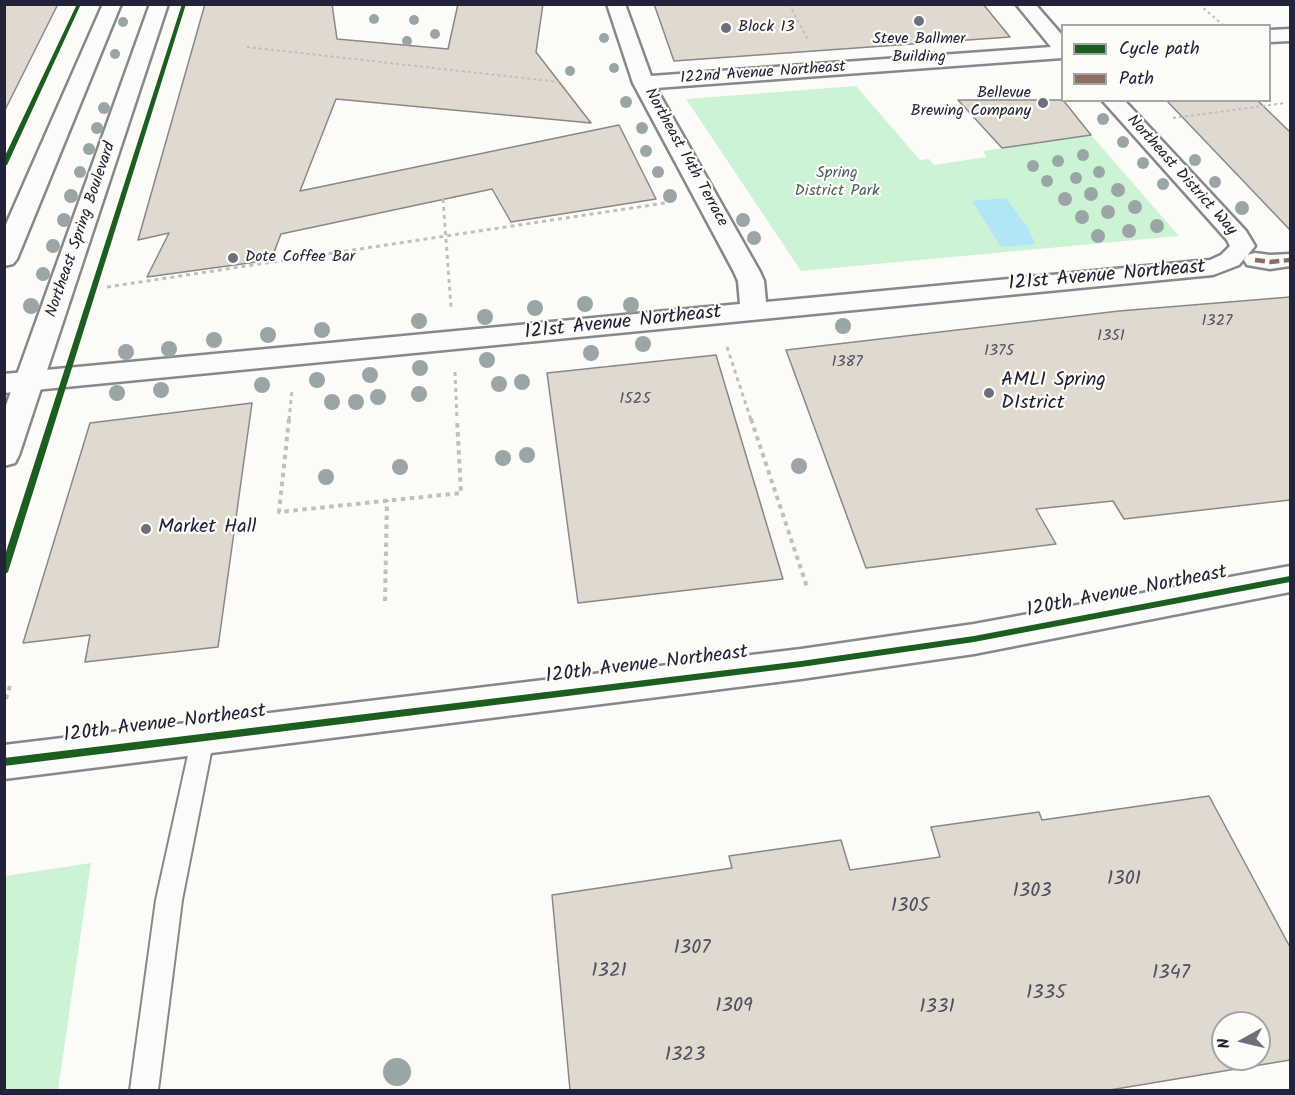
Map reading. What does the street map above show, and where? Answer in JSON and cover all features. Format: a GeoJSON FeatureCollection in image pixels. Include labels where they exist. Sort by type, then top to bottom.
{"type":"FeatureCollection","features":[{"type":"Feature","properties":{"kind":"street"},"geometry":{"type":"LineString","coordinates":[[4,259],[112,4]]}},
{"type":"Feature","properties":{"kind":"street","name":"Northeast Spring Boulevard"},"geometry":{"type":"LineString","coordinates":[[4,455],[17,382],[159,4]]}},
{"type":"Feature","properties":{"kind":"street","name":"Northeast 14th Terrace"},"geometry":{"type":"LineString","coordinates":[[616,4],[643,82],[747,272],[751,281],[754,311]]}},
{"type":"Feature","properties":{"kind":"street"},"geometry":{"type":"LineString","coordinates":[[1025,4],[1061,46]]}},
{"type":"Feature","properties":{"kind":"street"},"geometry":{"type":"LineString","coordinates":[[1271,36],[1290,35]]}},
{"type":"Feature","properties":{"kind":"street","name":"122nd Avenue Northeast"},"geometry":{"type":"LineString","coordinates":[[643,82],[1061,52]]}},
{"type":"Feature","properties":{"kind":"street","name":"Northeast District Way"},"geometry":{"type":"LineString","coordinates":[[1114,102],[1237,236],[1246,257]]}},
{"type":"Feature","properties":{"kind":"street"},"geometry":{"type":"LineString","coordinates":[[1246,257],[1270,262],[1290,260]]}},
{"type":"Feature","properties":{"kind":"street","name":"121st Avenue Northeast"},"geometry":{"type":"LineString","coordinates":[[17,382],[1213,267],[1246,257]]}},
{"type":"Feature","properties":{"kind":"street","name":"120th Avenue Northeast"},"geometry":{"type":"LineString","coordinates":[[4,762],[801,664],[974,639],[1290,579]]}},
{"type":"Feature","properties":{"kind":"lane"},"geometry":{"type":"LineString","coordinates":[[144,1090],[169,900],[203,737]]}},
{"type":"Feature","properties":{"kind":"path"},"geometry":{"type":"LineString","coordinates":[[789,4],[810,44]]}},
{"type":"Feature","properties":{"kind":"path"},"geometry":{"type":"LineString","coordinates":[[1199,4],[1222,24]]}},
{"type":"Feature","properties":{"kind":"path"},"geometry":{"type":"LineString","coordinates":[[247,47],[559,82]]}},
{"type":"Feature","properties":{"kind":"path"},"geometry":{"type":"LineString","coordinates":[[1167,119],[1285,104]]}},
{"type":"Feature","properties":{"kind":"path"},"geometry":{"type":"LineString","coordinates":[[443,199],[452,314]]}},
{"type":"Feature","properties":{"kind":"path"},"geometry":{"type":"LineString","coordinates":[[107,287],[665,202]]}},
{"type":"Feature","properties":{"kind":"path"},"geometry":{"type":"LineString","coordinates":[[727,346],[807,587]]}},
{"type":"Feature","properties":{"kind":"path"},"geometry":{"type":"LineString","coordinates":[[292,390],[279,512],[461,493],[455,369]]}},
{"type":"Feature","properties":{"kind":"path"},"geometry":{"type":"LineString","coordinates":[[385,601],[387,500]]}},
{"type":"Feature","properties":{"kind":"path"},"geometry":{"type":"LineString","coordinates":[[6,699],[11,682]]}},
{"type":"Feature","properties":{"kind":"green space","name":"Spring District Park"},"geometry":{"type":"Polygon","coordinates":[[[856,86],[920,160],[929,159],[934,165],[987,157],[983,151],[1091,135],[1179,236],[801,271],[686,99],[856,86]]]}},
{"type":"Feature","properties":{"kind":"green space"},"geometry":{"type":"Polygon","coordinates":[[[91,863],[58,1090],[5,1090],[5,876],[91,863]]]}},
{"type":"Feature","properties":{"kind":"water"},"geometry":{"type":"Polygon","coordinates":[[[1006,198],[1030,231],[1036,244],[1001,247],[972,201],[1006,198]]]}},
{"type":"Feature","properties":{"kind":"building"},"geometry":{"type":"Polygon","coordinates":[[[4,4],[58,4],[4,112],[4,4]]]}},
{"type":"Feature","properties":{"kind":"building"},"geometry":{"type":"Polygon","coordinates":[[[205,4],[332,4],[337,39],[448,49],[458,4],[543,4],[536,52],[591,123],[336,99],[300,191],[619,125],[656,199],[511,222],[492,189],[281,234],[271,260],[147,277],[169,233],[138,240],[205,4]]]}},
{"type":"Feature","properties":{"kind":"building"},"geometry":{"type":"Polygon","coordinates":[[[654,4],[983,4],[1010,37],[674,61],[654,4]]]}},
{"type":"Feature","properties":{"kind":"building"},"geometry":{"type":"Polygon","coordinates":[[[958,100],[1061,100],[1091,135],[1002,148],[958,100]]]}},
{"type":"Feature","properties":{"kind":"building"},"geometry":{"type":"Polygon","coordinates":[[[1168,102],[1259,102],[1290,132],[1290,230],[1168,102]]]}},
{"type":"Feature","properties":{"kind":"building","name":"AMLI Spring DIstrict"},"geometry":{"type":"Polygon","coordinates":[[[1290,297],[1290,500],[1124,519],[1113,501],[1036,509],[1056,544],[866,568],[786,350],[1119,311],[1290,297]]]}},
{"type":"Feature","properties":{"kind":"building"},"geometry":{"type":"Polygon","coordinates":[[[716,355],[783,579],[578,603],[547,373],[716,355]]]}},
{"type":"Feature","properties":{"kind":"building","name":"Market Hall"},"geometry":{"type":"Polygon","coordinates":[[[252,403],[218,647],[85,662],[90,635],[23,643],[90,423],[252,403]]]}},
{"type":"Feature","properties":{"kind":"building"},"geometry":{"type":"Polygon","coordinates":[[[1209,796],[1290,947],[1290,1060],[1271,1063],[1271,1011],[1211,1011],[1211,1071],[1224,1071],[1110,1090],[570,1090],[552,895],[732,868],[729,856],[841,840],[850,870],[940,857],[931,827],[1039,812],[1042,820],[1209,796]]]}},
{"type":"Feature","properties":{"kind":"marked path"},"geometry":{"type":"LineString","coordinates":[[1255,260],[1270,262],[1290,260]]}},
{"type":"Feature","properties":{"kind":"cycle path"},"geometry":{"type":"LineString","coordinates":[[4,165],[79,4]]}},
{"type":"Feature","properties":{"kind":"cycle path"},"geometry":{"type":"LineString","coordinates":[[4,572],[184,4]]}},
{"type":"Feature","properties":{"kind":"cycle path"},"geometry":{"type":"LineString","coordinates":[[4,762],[801,664],[974,639],[1290,579]]}},
{"type":"Feature","properties":{"kind":"place","name":"Steve Ballmer Building"},"geometry":{"type":"Point","coordinates":[919,21]}},
{"type":"Feature","properties":{"kind":"place","name":"Block 13"},"geometry":{"type":"Point","coordinates":[726,28]}},
{"type":"Feature","properties":{"kind":"place","name":"Bellevue Brewing Company"},"geometry":{"type":"Point","coordinates":[1043,103]}},
{"type":"Feature","properties":{"kind":"place","name":"Dote Coffee Bar"},"geometry":{"type":"Point","coordinates":[233,258]}},
{"type":"Feature","properties":{"kind":"place","name":"AMLI Spring DIstrict"},"geometry":{"type":"Point","coordinates":[989,393]}},
{"type":"Feature","properties":{"kind":"place","name":"Market Hall"},"geometry":{"type":"Point","coordinates":[146,529]}}]}
